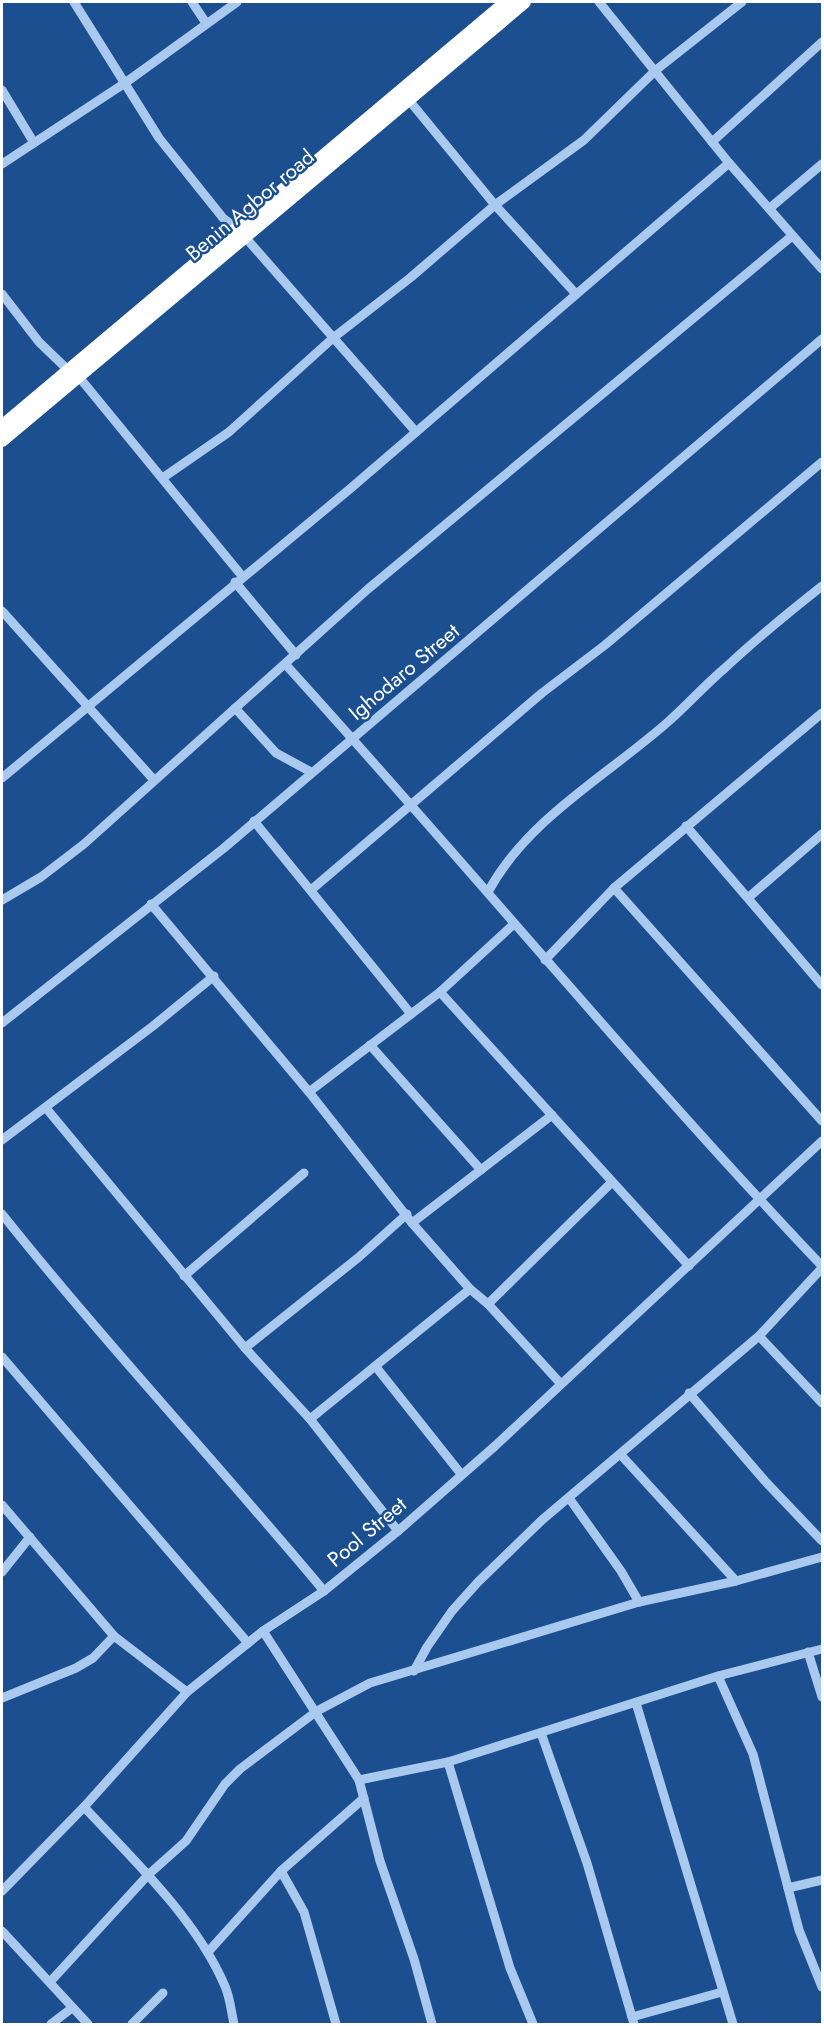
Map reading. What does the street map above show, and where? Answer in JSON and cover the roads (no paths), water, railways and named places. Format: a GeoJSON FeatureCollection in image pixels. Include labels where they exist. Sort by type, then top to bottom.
{"type":"FeatureCollection","features":[{"type":"Feature","properties":{"kind":"highway","name":"Benin Agbor road"},"geometry":{"type":"LineString","coordinates":[[2,427],[73,373],[507,2]]}},
{"type":"Feature","properties":{"kind":"highway","name":"Benin Agbor road"},"geometry":{"type":"LineString","coordinates":[[240,232],[408,99],[525,2]]}},
{"type":"Feature","properties":{"kind":"highway","name":"Benin Agbor road"},"geometry":{"type":"LineString","coordinates":[[2,440],[73,373]]}},
{"type":"Feature","properties":{"kind":"street"},"geometry":{"type":"LineString","coordinates":[[74,2],[159,138],[224,218],[240,232],[416,432]]}},
{"type":"Feature","properties":{"kind":"street"},"geometry":{"type":"LineString","coordinates":[[192,2],[206,23]]}},
{"type":"Feature","properties":{"kind":"street"},"geometry":{"type":"LineString","coordinates":[[2,164],[125,83],[237,2]]}},
{"type":"Feature","properties":{"kind":"street"},"geometry":{"type":"LineString","coordinates":[[599,2],[729,163],[770,207],[822,269]]}},
{"type":"Feature","properties":{"kind":"street"},"geometry":{"type":"LineString","coordinates":[[164,477],[229,432],[333,338],[410,278],[495,205],[584,140],[656,70],[742,2]]}},
{"type":"Feature","properties":{"kind":"street"},"geometry":{"type":"LineString","coordinates":[[712,142],[822,42]]}},
{"type":"Feature","properties":{"kind":"street"},"geometry":{"type":"LineString","coordinates":[[2,90],[34,143]]}},
{"type":"Feature","properties":{"kind":"street"},"geometry":{"type":"LineString","coordinates":[[408,99],[495,205],[576,294]]}},
{"type":"Feature","properties":{"kind":"street"},"geometry":{"type":"LineString","coordinates":[[2,778],[416,432],[729,163]]}},
{"type":"Feature","properties":{"kind":"street"},"geometry":{"type":"LineString","coordinates":[[770,207],[822,164]]}},
{"type":"Feature","properties":{"kind":"street"},"geometry":{"type":"LineString","coordinates":[[2,900],[41,877],[84,844],[368,589],[792,236]]}},
{"type":"Feature","properties":{"kind":"street"},"geometry":{"type":"LineString","coordinates":[[2,294],[39,342],[73,373],[164,477],[296,655]]}},
{"type":"Feature","properties":{"kind":"street","name":"Ighodaro Street"},"geometry":{"type":"LineString","coordinates":[[2,1023],[254,821],[822,339]]}},
{"type":"Feature","properties":{"kind":"street"},"geometry":{"type":"LineString","coordinates":[[311,890],[542,693],[605,645],[822,462]]}},
{"type":"Feature","properties":{"kind":"street"},"geometry":{"type":"LineString","coordinates":[[488,892],[500,869],[574,795],[668,722],[724,668],[822,586]]}},
{"type":"Feature","properties":{"kind":"street"},"geometry":{"type":"LineString","coordinates":[[2,612],[88,704],[154,780]]}},
{"type":"Feature","properties":{"kind":"street"},"geometry":{"type":"LineString","coordinates":[[286,665],[412,805],[544,960],[822,1267],[759,1336],[688,1393],[621,1455],[542,1520],[465,1597],[427,1647],[414,1671]]}},
{"type":"Feature","properties":{"kind":"street"},"geometry":{"type":"LineString","coordinates":[[235,708],[276,753],[311,772]]}},
{"type":"Feature","properties":{"kind":"street"},"geometry":{"type":"LineString","coordinates":[[544,960],[614,888],[822,713]]}},
{"type":"Feature","properties":{"kind":"street"},"geometry":{"type":"LineString","coordinates":[[254,821],[411,1014]]}},
{"type":"Feature","properties":{"kind":"street"},"geometry":{"type":"LineString","coordinates":[[686,826],[749,897],[822,986]]}},
{"type":"Feature","properties":{"kind":"street"},"geometry":{"type":"LineString","coordinates":[[749,897],[822,834]]}},
{"type":"Feature","properties":{"kind":"street"},"geometry":{"type":"LineString","coordinates":[[614,888],[822,1121]]}},
{"type":"Feature","properties":{"kind":"street"},"geometry":{"type":"LineString","coordinates":[[151,904],[214,976],[409,1218],[470,1289],[488,1304],[561,1384]]}},
{"type":"Feature","properties":{"kind":"street"},"geometry":{"type":"LineString","coordinates":[[309,1092],[440,992],[514,924]]}},
{"type":"Feature","properties":{"kind":"street"},"geometry":{"type":"LineString","coordinates":[[814,975],[822,968]]}},
{"type":"Feature","properties":{"kind":"street"},"geometry":{"type":"LineString","coordinates":[[2,1140],[153,1026],[214,976]]}},
{"type":"Feature","properties":{"kind":"street"},"geometry":{"type":"LineString","coordinates":[[440,992],[689,1266]]}},
{"type":"Feature","properties":{"kind":"street"},"geometry":{"type":"LineString","coordinates":[[370,1045],[481,1170]]}},
{"type":"Feature","properties":{"kind":"street"},"geometry":{"type":"LineString","coordinates":[[46,1108],[244,1348],[310,1419],[398,1531]]}},
{"type":"Feature","properties":{"kind":"street"},"geometry":{"type":"LineString","coordinates":[[244,1348],[409,1218],[481,1170],[552,1115]]}},
{"type":"Feature","properties":{"kind":"street","name":"Pool Street"},"geometry":{"type":"LineString","coordinates":[[2,1891],[84,1807],[187,1692],[263,1631],[324,1591],[398,1531],[760,1201],[822,1141]]}},
{"type":"Feature","properties":{"kind":"street"},"geometry":{"type":"LineString","coordinates":[[184,1276],[304,1173]]}},
{"type":"Feature","properties":{"kind":"street"},"geometry":{"type":"LineString","coordinates":[[488,1304],[612,1182]]}},
{"type":"Feature","properties":{"kind":"street"},"geometry":{"type":"LineString","coordinates":[[2,1214],[73,1304],[236,1486],[324,1591]]}},
{"type":"Feature","properties":{"kind":"street"},"geometry":{"type":"LineString","coordinates":[[310,1419],[470,1289]]}},
{"type":"Feature","properties":{"kind":"street"},"geometry":{"type":"LineString","coordinates":[[759,1336],[822,1403]]}},
{"type":"Feature","properties":{"kind":"street"},"geometry":{"type":"LineString","coordinates":[[2,1357],[248,1643]]}},
{"type":"Feature","properties":{"kind":"street"},"geometry":{"type":"LineString","coordinates":[[2,1375],[10,1367]]}},
{"type":"Feature","properties":{"kind":"street"},"geometry":{"type":"LineString","coordinates":[[376,1367],[461,1474]]}},
{"type":"Feature","properties":{"kind":"street"},"geometry":{"type":"LineString","coordinates":[[688,1393],[765,1481],[822,1541]]}},
{"type":"Feature","properties":{"kind":"street"},"geometry":{"type":"LineString","coordinates":[[621,1455],[736,1581]]}},
{"type":"Feature","properties":{"kind":"street"},"geometry":{"type":"LineString","coordinates":[[569,1498],[621,1571],[639,1602]]}},
{"type":"Feature","properties":{"kind":"street"},"geometry":{"type":"LineString","coordinates":[[2,1505],[114,1636],[187,1692]]}},
{"type":"Feature","properties":{"kind":"street"},"geometry":{"type":"LineString","coordinates":[[2,1572],[30,1537]]}},
{"type":"Feature","properties":{"kind":"street"},"geometry":{"type":"LineString","coordinates":[[50,1982],[148,1875],[186,1841],[225,1785],[240,1769],[317,1711],[370,1683],[639,1602],[736,1581],[822,1557]]}},
{"type":"Feature","properties":{"kind":"street"},"geometry":{"type":"LineString","coordinates":[[263,1631],[317,1711],[359,1780],[380,1861],[414,1959],[432,2025]]}},
{"type":"Feature","properties":{"kind":"street"},"geometry":{"type":"LineString","coordinates":[[2,1698],[76,1668],[93,1658],[114,1636]]}},
{"type":"Feature","properties":{"kind":"street"},"geometry":{"type":"LineString","coordinates":[[359,1780],[448,1762],[718,1676],[822,1649]]}},
{"type":"Feature","properties":{"kind":"street"},"geometry":{"type":"LineString","coordinates":[[808,1652],[822,1697]]}},
{"type":"Feature","properties":{"kind":"street"},"geometry":{"type":"LineString","coordinates":[[718,1676],[753,1754],[799,1930],[822,1981]]}},
{"type":"Feature","properties":{"kind":"street"},"geometry":{"type":"LineString","coordinates":[[636,1703],[733,2025]]}},
{"type":"Feature","properties":{"kind":"street"},"geometry":{"type":"LineString","coordinates":[[542,1733],[587,1863],[633,2021],[722,1992]]}},
{"type":"Feature","properties":{"kind":"street"},"geometry":{"type":"LineString","coordinates":[[448,1762],[510,1968],[533,2025]]}},
{"type":"Feature","properties":{"kind":"street"},"geometry":{"type":"LineString","coordinates":[[208,1952],[281,1871],[364,1798]]}},
{"type":"Feature","properties":{"kind":"street"},"geometry":{"type":"LineString","coordinates":[[84,1807],[148,1875],[208,1952],[226,1986],[234,2025]]}},
{"type":"Feature","properties":{"kind":"street"},"geometry":{"type":"LineString","coordinates":[[281,1871],[304,1912],[336,2025]]}},
{"type":"Feature","properties":{"kind":"street"},"geometry":{"type":"LineString","coordinates":[[788,1888],[822,1880]]}},
{"type":"Feature","properties":{"kind":"street"},"geometry":{"type":"LineString","coordinates":[[2,1931],[88,2025]]}},
{"type":"Feature","properties":{"kind":"street"},"geometry":{"type":"LineString","coordinates":[[132,2025],[163,1993]]}},
{"type":"Feature","properties":{"kind":"street"},"geometry":{"type":"LineString","coordinates":[[51,2025],[72,2008]]}}]}
